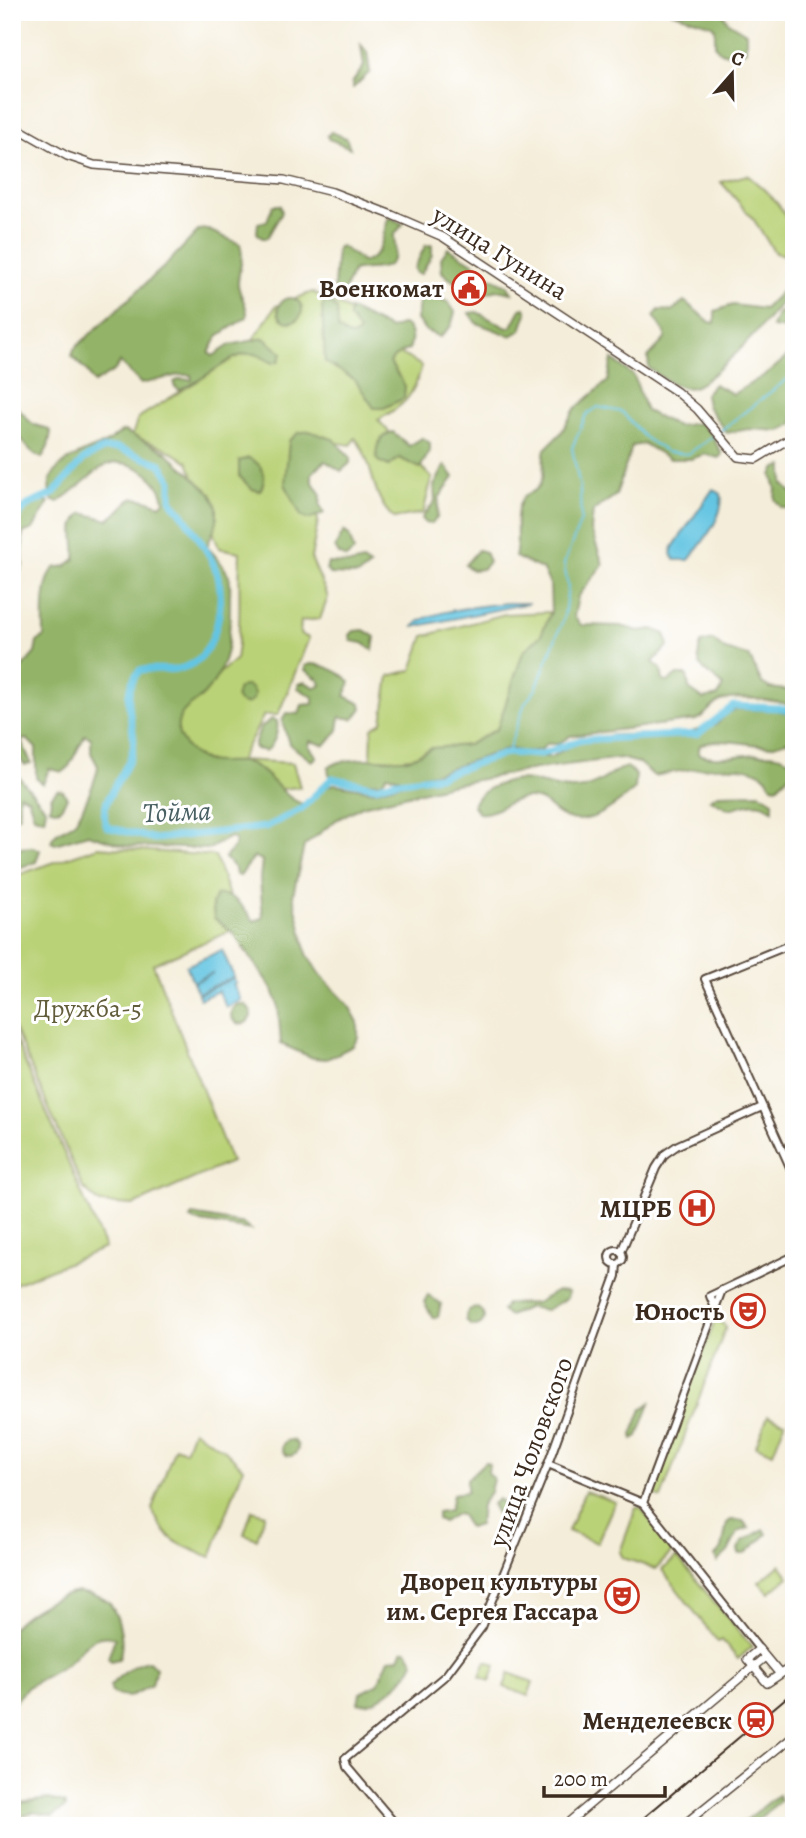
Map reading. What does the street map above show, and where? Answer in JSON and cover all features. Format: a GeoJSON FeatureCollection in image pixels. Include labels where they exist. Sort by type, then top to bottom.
{"type":"FeatureCollection","features":[{"type":"Feature","properties":{"kind":"main road","name":"улица Гунина"},"geometry":{"type":"LineString","coordinates":[[12,125],[67,156],[94,165],[284,180],[332,192],[392,215],[443,237],[671,388],[704,416],[738,457],[750,460],[794,436]]}},
{"type":"Feature","properties":{"kind":"main road"},"geometry":{"type":"LineString","coordinates":[[779,1673],[759,1649],[747,1659],[767,1683],[794,1665]]}},
{"type":"Feature","properties":{"kind":"main road"},"geometry":{"type":"LineString","coordinates":[[564,1826],[765,1657]]}},
{"type":"Feature","properties":{"kind":"main road"},"geometry":{"type":"LineString","coordinates":[[681,1826],[794,1736]]}},
{"type":"Feature","properties":{"kind":"street"},"geometry":{"type":"LineString","coordinates":[[794,943],[705,979],[794,1176]]}},
{"type":"Feature","properties":{"kind":"street"},"geometry":{"type":"LineString","coordinates":[[621,1252],[616,1250],[610,1254],[612,1262],[617,1264],[622,1260],[621,1252],[656,1168],[665,1154],[678,1145],[762,1108]]}},
{"type":"Feature","properties":{"kind":"street"},"geometry":{"type":"LineString","coordinates":[[715,1309],[710,1296],[794,1256]]}},
{"type":"Feature","properties":{"kind":"street","name":"улица Чоловского"},"geometry":{"type":"LineString","coordinates":[[397,1826],[345,1761],[439,1681],[471,1644],[494,1604],[548,1464],[616,1276],[617,1264]]}},
{"type":"Feature","properties":{"kind":"street"},"geometry":{"type":"LineString","coordinates":[[643,1503],[722,1290]]}},
{"type":"Feature","properties":{"kind":"street"},"geometry":{"type":"LineString","coordinates":[[548,1464],[643,1503],[759,1649]]}},
{"type":"Feature","properties":{"kind":"green space"},"geometry":{"type":"Polygon","coordinates":[[[671,12],[722,12],[728,22],[746,33],[746,50],[734,54],[721,52],[715,46],[715,29],[712,25],[671,12]]]}},
{"type":"Feature","properties":{"kind":"green space"},"geometry":{"type":"Polygon","coordinates":[[[361,45],[367,52],[370,72],[353,88],[352,83],[364,66],[361,45]]]}},
{"type":"Feature","properties":{"kind":"green space"},"geometry":{"type":"Polygon","coordinates":[[[331,132],[346,138],[350,148],[329,139],[327,136],[331,132]]]}},
{"type":"Feature","properties":{"kind":"green space"},"geometry":{"type":"Polygon","coordinates":[[[747,175],[782,209],[791,230],[794,256],[775,253],[754,220],[721,182],[747,175]]]}},
{"type":"Feature","properties":{"kind":"green space"},"geometry":{"type":"Polygon","coordinates":[[[273,205],[280,205],[282,212],[267,238],[262,238],[257,233],[258,223],[267,221],[273,205]]]}},
{"type":"Feature","properties":{"kind":"green space"},"geometry":{"type":"Polygon","coordinates":[[[389,217],[403,224],[394,235],[395,250],[390,264],[353,271],[343,293],[338,295],[334,287],[337,248],[341,246],[363,262],[370,259],[379,250],[389,217]]]}},
{"type":"Feature","properties":{"kind":"green space"},"geometry":{"type":"Polygon","coordinates":[[[206,229],[240,244],[242,260],[238,284],[247,312],[247,317],[218,336],[209,353],[213,356],[230,345],[264,338],[282,353],[279,361],[273,363],[258,355],[239,356],[179,390],[174,386],[174,382],[180,379],[192,380],[191,375],[179,375],[141,384],[120,362],[115,370],[94,383],[87,371],[72,356],[74,349],[167,264],[199,230],[206,229]]]}},
{"type":"Feature","properties":{"kind":"green space"},"geometry":{"type":"Polygon","coordinates":[[[432,245],[432,255],[421,274],[416,273],[414,269],[425,246],[432,245]]]}},
{"type":"Feature","properties":{"kind":"green space"},"geometry":{"type":"Polygon","coordinates":[[[448,248],[481,268],[483,275],[468,285],[447,277],[442,272],[441,258],[448,248]]]}},
{"type":"Feature","properties":{"kind":"green space"},"geometry":{"type":"Polygon","coordinates":[[[490,277],[507,285],[512,293],[497,290],[484,294],[480,288],[490,277]]]}},
{"type":"Feature","properties":{"kind":"green space"},"geometry":{"type":"Polygon","coordinates":[[[794,279],[781,303],[767,320],[733,356],[703,382],[693,387],[682,387],[649,368],[648,357],[665,339],[665,333],[654,316],[659,310],[672,311],[684,301],[715,323],[715,311],[733,305],[764,309],[794,279]]]}},
{"type":"Feature","properties":{"kind":"green space"},"geometry":{"type":"Polygon","coordinates":[[[312,292],[353,312],[394,350],[422,366],[407,399],[378,420],[432,478],[423,513],[394,518],[386,510],[376,490],[366,458],[355,438],[351,445],[319,440],[296,464],[292,500],[317,511],[318,521],[311,558],[328,597],[320,619],[301,621],[300,634],[309,638],[278,715],[264,715],[240,760],[293,763],[300,787],[186,798],[158,725],[236,659],[240,552],[219,548],[188,462],[163,447],[132,436],[138,418],[245,351],[276,306],[312,292]]]}},
{"type":"Feature","properties":{"kind":"green space"},"geometry":{"type":"Polygon","coordinates":[[[428,294],[448,302],[455,312],[451,326],[440,337],[426,331],[417,320],[419,302],[428,294]]]}},
{"type":"Feature","properties":{"kind":"green space"},"geometry":{"type":"Polygon","coordinates":[[[290,298],[301,305],[302,310],[295,321],[290,322],[279,315],[278,310],[285,299],[290,298]]]}},
{"type":"Feature","properties":{"kind":"green space"},"geometry":{"type":"Polygon","coordinates":[[[326,300],[337,309],[338,329],[349,336],[357,335],[359,331],[349,317],[350,309],[390,329],[404,324],[407,326],[411,335],[409,349],[394,357],[390,363],[405,386],[404,398],[384,408],[374,408],[355,380],[325,362],[322,307],[326,300]]]}},
{"type":"Feature","properties":{"kind":"green space"},"geometry":{"type":"Polygon","coordinates":[[[525,308],[527,313],[521,330],[511,336],[476,323],[469,313],[477,312],[507,328],[512,326],[521,309],[525,308]]]}},
{"type":"Feature","properties":{"kind":"green space"},"geometry":{"type":"Polygon","coordinates":[[[788,308],[789,316],[794,319],[794,330],[772,327],[777,314],[788,308]]]}},
{"type":"Feature","properties":{"kind":"green space"},"geometry":{"type":"Polygon","coordinates":[[[794,351],[793,424],[780,431],[749,429],[727,433],[707,406],[705,394],[714,384],[733,394],[768,373],[794,351]]]}},
{"type":"Feature","properties":{"kind":"green space"},"geometry":{"type":"Polygon","coordinates":[[[612,359],[634,376],[646,411],[677,426],[699,423],[711,434],[722,454],[719,458],[705,454],[691,459],[670,459],[644,444],[632,446],[616,495],[593,511],[591,530],[603,564],[578,597],[574,616],[581,625],[621,626],[639,631],[653,629],[665,634],[669,645],[653,662],[661,669],[663,681],[668,682],[677,675],[687,675],[689,689],[703,699],[718,696],[723,686],[704,670],[699,660],[701,643],[713,640],[725,650],[749,656],[762,683],[770,688],[794,691],[794,706],[743,698],[724,700],[696,720],[570,736],[558,744],[546,744],[541,750],[522,752],[509,748],[439,772],[406,779],[387,775],[382,782],[361,783],[329,775],[328,767],[339,762],[410,759],[431,748],[468,745],[497,729],[523,652],[541,635],[551,612],[550,584],[542,569],[515,557],[518,509],[522,499],[537,489],[541,481],[545,449],[561,433],[575,409],[608,381],[612,359]]]}},
{"type":"Feature","properties":{"kind":"green space"},"geometry":{"type":"Polygon","coordinates":[[[12,406],[19,409],[32,423],[51,432],[42,458],[12,429],[12,406]]]}},
{"type":"Feature","properties":{"kind":"green space"},"geometry":{"type":"Polygon","coordinates":[[[124,431],[165,451],[211,493],[217,507],[217,522],[207,546],[230,579],[227,648],[214,682],[185,710],[178,724],[184,744],[200,758],[213,762],[253,765],[289,797],[303,804],[322,788],[334,784],[374,791],[505,755],[551,757],[581,740],[614,735],[685,734],[717,724],[727,713],[736,709],[777,710],[794,715],[794,739],[767,746],[725,741],[708,743],[700,745],[698,754],[710,757],[774,755],[794,764],[794,770],[777,787],[772,786],[763,775],[739,767],[678,771],[654,776],[639,763],[620,758],[535,769],[450,785],[362,806],[336,820],[304,846],[293,895],[307,954],[320,975],[348,1004],[358,1022],[358,1037],[353,1046],[327,1059],[313,1058],[281,1044],[278,1004],[273,990],[233,933],[214,918],[212,904],[216,895],[228,896],[238,902],[254,921],[263,918],[260,879],[262,860],[254,857],[240,876],[236,875],[235,869],[225,858],[234,847],[235,840],[230,837],[209,849],[126,846],[88,834],[55,844],[51,842],[55,834],[73,823],[79,815],[95,778],[98,766],[91,753],[91,738],[85,735],[68,768],[63,772],[49,769],[43,784],[36,778],[36,748],[27,739],[21,740],[31,763],[25,765],[12,748],[12,668],[20,670],[35,653],[37,642],[44,637],[47,583],[54,568],[66,566],[75,559],[74,529],[78,518],[83,513],[108,520],[134,498],[160,505],[164,501],[149,475],[140,469],[120,463],[101,468],[64,498],[58,502],[53,501],[49,489],[56,470],[74,457],[106,443],[124,431]]]}},
{"type":"Feature","properties":{"kind":"green space"},"geometry":{"type":"Polygon","coordinates":[[[309,431],[333,439],[350,457],[350,463],[341,471],[325,461],[312,473],[312,481],[321,495],[320,505],[324,513],[309,519],[301,516],[285,484],[289,441],[298,433],[309,431]]]}},
{"type":"Feature","properties":{"kind":"green space"},"geometry":{"type":"Polygon","coordinates":[[[393,432],[409,446],[422,438],[430,443],[430,451],[420,468],[399,458],[389,466],[378,461],[376,452],[379,443],[384,436],[393,432]]]}},
{"type":"Feature","properties":{"kind":"green space"},"geometry":{"type":"Polygon","coordinates":[[[248,458],[257,463],[263,471],[264,481],[260,491],[252,489],[239,476],[239,461],[248,458]]]}},
{"type":"Feature","properties":{"kind":"green space"},"geometry":{"type":"Polygon","coordinates":[[[445,465],[454,477],[439,498],[437,518],[431,524],[425,523],[422,518],[435,501],[434,486],[445,465]]]}},
{"type":"Feature","properties":{"kind":"green space"},"geometry":{"type":"Polygon","coordinates":[[[783,466],[783,484],[794,495],[793,510],[781,507],[775,499],[776,489],[772,475],[776,468],[783,466]]]}},
{"type":"Feature","properties":{"kind":"green space"},"geometry":{"type":"Polygon","coordinates":[[[41,500],[49,502],[33,529],[23,533],[23,565],[12,589],[12,518],[41,500]]]}},
{"type":"Feature","properties":{"kind":"green space"},"geometry":{"type":"Polygon","coordinates":[[[344,531],[349,535],[354,551],[346,558],[339,554],[335,547],[344,531]]]}},
{"type":"Feature","properties":{"kind":"green space"},"geometry":{"type":"Polygon","coordinates":[[[478,550],[485,552],[489,562],[482,569],[472,570],[465,565],[478,550]]]}},
{"type":"Feature","properties":{"kind":"green space"},"geometry":{"type":"Polygon","coordinates":[[[363,561],[370,566],[358,575],[330,574],[326,570],[328,563],[351,564],[363,561]]]}},
{"type":"Feature","properties":{"kind":"green space"},"geometry":{"type":"Polygon","coordinates":[[[794,604],[789,639],[783,635],[783,621],[787,609],[794,604]]]}},
{"type":"Feature","properties":{"kind":"green space"},"geometry":{"type":"Polygon","coordinates":[[[551,612],[501,735],[432,756],[371,762],[372,728],[382,722],[389,676],[412,670],[424,636],[505,614],[551,612]]]}},
{"type":"Feature","properties":{"kind":"green space"},"geometry":{"type":"Polygon","coordinates":[[[364,630],[375,637],[373,650],[363,643],[351,641],[350,635],[354,631],[364,630]]]}},
{"type":"Feature","properties":{"kind":"green space"},"geometry":{"type":"Polygon","coordinates":[[[310,664],[327,667],[347,679],[350,682],[345,696],[361,704],[362,708],[354,719],[340,717],[338,730],[325,745],[310,741],[309,746],[317,757],[312,761],[289,744],[282,720],[286,713],[299,714],[302,705],[313,704],[313,697],[298,688],[298,684],[305,682],[316,688],[321,685],[319,680],[305,670],[305,666],[310,664]]]}},
{"type":"Feature","properties":{"kind":"green space"},"geometry":{"type":"Polygon","coordinates":[[[245,686],[251,689],[254,695],[251,701],[245,704],[239,701],[236,695],[239,689],[245,686]]]}},
{"type":"Feature","properties":{"kind":"green space"},"geometry":{"type":"Polygon","coordinates":[[[272,719],[277,721],[274,742],[266,751],[256,749],[254,746],[260,728],[272,719]]]}},
{"type":"Feature","properties":{"kind":"green space"},"geometry":{"type":"Polygon","coordinates":[[[627,767],[636,775],[635,789],[607,810],[586,819],[564,817],[534,798],[519,799],[485,813],[479,813],[473,806],[481,794],[497,785],[523,780],[576,789],[595,784],[627,767]]]}},
{"type":"Feature","properties":{"kind":"green space"},"geometry":{"type":"Polygon","coordinates":[[[18,776],[46,809],[44,819],[34,816],[28,798],[19,794],[19,815],[12,821],[12,779],[18,776]]]}},
{"type":"Feature","properties":{"kind":"green space"},"geometry":{"type":"Polygon","coordinates":[[[57,790],[63,791],[67,798],[60,809],[54,810],[50,808],[51,797],[57,790]]]}},
{"type":"Feature","properties":{"kind":"green space"},"geometry":{"type":"Polygon","coordinates":[[[760,793],[773,801],[773,810],[757,803],[729,809],[710,799],[718,794],[760,793]]]}},
{"type":"Feature","properties":{"kind":"green space"},"geometry":{"type":"Polygon","coordinates":[[[12,840],[20,848],[33,847],[40,850],[36,862],[12,870],[12,840]]]}},
{"type":"Feature","properties":{"kind":"green space","name":"Дружба-5"},"geometry":{"type":"Polygon","coordinates":[[[98,847],[215,856],[240,927],[153,964],[231,1162],[134,1205],[100,1203],[83,1188],[12,1023],[12,877],[98,847]]]}},
{"type":"Feature","properties":{"kind":"green space"},"geometry":{"type":"Polygon","coordinates":[[[241,1004],[248,1007],[251,1014],[248,1021],[241,1024],[234,1021],[231,1014],[234,1007],[241,1004]]]}},
{"type":"Feature","properties":{"kind":"green space"},"geometry":{"type":"Polygon","coordinates":[[[12,1032],[105,1248],[12,1285],[12,1032]]]}},
{"type":"Feature","properties":{"kind":"green space"},"geometry":{"type":"Polygon","coordinates":[[[192,1215],[244,1224],[251,1230],[195,1221],[190,1219],[192,1215]]]}},
{"type":"Feature","properties":{"kind":"green space"},"geometry":{"type":"Polygon","coordinates":[[[557,1291],[568,1292],[567,1298],[546,1310],[529,1307],[509,1316],[502,1311],[506,1304],[536,1303],[557,1291]]]}},
{"type":"Feature","properties":{"kind":"green space"},"geometry":{"type":"Polygon","coordinates":[[[428,1295],[441,1304],[438,1317],[433,1318],[424,1302],[428,1295]]]}},
{"type":"Feature","properties":{"kind":"green space"},"geometry":{"type":"Polygon","coordinates":[[[475,1308],[481,1311],[484,1317],[481,1323],[475,1326],[469,1323],[466,1317],[469,1311],[475,1308]]]}},
{"type":"Feature","properties":{"kind":"green space"},"geometry":{"type":"Polygon","coordinates":[[[716,1318],[726,1327],[661,1498],[650,1493],[716,1318]]]}},
{"type":"Feature","properties":{"kind":"green space"},"geometry":{"type":"Polygon","coordinates":[[[650,1403],[638,1436],[633,1439],[632,1435],[642,1409],[650,1403]]]}},
{"type":"Feature","properties":{"kind":"green space"},"geometry":{"type":"Polygon","coordinates":[[[768,1416],[785,1422],[773,1453],[756,1446],[768,1416]]]}},
{"type":"Feature","properties":{"kind":"green space"},"geometry":{"type":"Polygon","coordinates":[[[193,1430],[225,1450],[243,1468],[211,1557],[168,1536],[152,1509],[175,1447],[185,1451],[193,1430]]]}},
{"type":"Feature","properties":{"kind":"green space"},"geometry":{"type":"Polygon","coordinates":[[[287,1440],[293,1440],[298,1448],[296,1454],[287,1456],[282,1451],[282,1445],[287,1440]]]}},
{"type":"Feature","properties":{"kind":"green space"},"geometry":{"type":"Polygon","coordinates":[[[485,1462],[489,1464],[488,1472],[493,1479],[490,1492],[481,1505],[479,1525],[469,1528],[461,1515],[456,1514],[443,1522],[437,1519],[437,1512],[450,1510],[453,1494],[467,1492],[467,1479],[485,1462]]]}},
{"type":"Feature","properties":{"kind":"green space"},"geometry":{"type":"Polygon","coordinates":[[[585,1491],[615,1502],[597,1543],[568,1531],[585,1491]]]}},
{"type":"Feature","properties":{"kind":"green space"},"geometry":{"type":"Polygon","coordinates":[[[498,1499],[512,1510],[511,1521],[500,1538],[499,1517],[492,1504],[498,1499]]]}},
{"type":"Feature","properties":{"kind":"green space"},"geometry":{"type":"Polygon","coordinates":[[[640,1507],[673,1551],[656,1569],[623,1558],[620,1552],[636,1508],[640,1507]]]}},
{"type":"Feature","properties":{"kind":"green space"},"geometry":{"type":"Polygon","coordinates":[[[252,1510],[265,1514],[257,1539],[244,1534],[252,1510]]]}},
{"type":"Feature","properties":{"kind":"green space"},"geometry":{"type":"Polygon","coordinates":[[[731,1520],[743,1521],[749,1528],[738,1532],[728,1552],[717,1562],[715,1556],[722,1549],[727,1523],[731,1520]]]}},
{"type":"Feature","properties":{"kind":"green space"},"geometry":{"type":"Polygon","coordinates":[[[764,1529],[767,1534],[745,1554],[739,1554],[738,1549],[743,1541],[764,1529]]]}},
{"type":"Feature","properties":{"kind":"green space"},"geometry":{"type":"Polygon","coordinates":[[[677,1557],[752,1647],[738,1659],[722,1640],[718,1642],[662,1570],[677,1557]]]}},
{"type":"Feature","properties":{"kind":"green space"},"geometry":{"type":"Polygon","coordinates":[[[780,1565],[789,1577],[769,1593],[759,1582],[780,1565]]]}},
{"type":"Feature","properties":{"kind":"green space"},"geometry":{"type":"Polygon","coordinates":[[[78,1592],[100,1597],[110,1604],[120,1631],[122,1646],[119,1659],[111,1661],[108,1658],[115,1638],[98,1637],[62,1667],[28,1687],[12,1707],[12,1628],[42,1605],[78,1592]]]}},
{"type":"Feature","properties":{"kind":"green space"},"geometry":{"type":"Polygon","coordinates":[[[403,1650],[407,1650],[414,1662],[411,1669],[382,1697],[365,1704],[358,1703],[360,1693],[378,1684],[389,1659],[399,1658],[403,1650]]]}},
{"type":"Feature","properties":{"kind":"green space"},"geometry":{"type":"Polygon","coordinates":[[[149,1661],[156,1668],[152,1685],[129,1697],[112,1693],[110,1686],[118,1678],[133,1667],[149,1661]]]}},
{"type":"Feature","properties":{"kind":"green space"},"geometry":{"type":"Polygon","coordinates":[[[486,1661],[496,1665],[490,1681],[480,1677],[486,1661]]]}},
{"type":"Feature","properties":{"kind":"green space"},"geometry":{"type":"Polygon","coordinates":[[[509,1673],[533,1682],[528,1696],[504,1687],[509,1673]]]}},
{"type":"Feature","properties":{"kind":"green space"},"geometry":{"type":"Polygon","coordinates":[[[778,1795],[780,1801],[750,1826],[739,1826],[778,1795]]]}},
{"type":"Feature","properties":{"kind":"green space"},"geometry":{"type":"Polygon","coordinates":[[[49,1799],[64,1803],[66,1807],[53,1816],[33,1812],[12,1819],[13,1804],[49,1799]]]}},
{"type":"Feature","properties":{"kind":"water"},"geometry":{"type":"Polygon","coordinates":[[[713,489],[721,494],[722,502],[716,520],[689,560],[675,560],[671,554],[673,547],[713,489]]]}},
{"type":"Feature","properties":{"kind":"water"},"geometry":{"type":"Polygon","coordinates":[[[508,603],[529,603],[414,627],[419,621],[442,613],[508,603]]]}},
{"type":"Feature","properties":{"kind":"water"},"geometry":{"type":"Polygon","coordinates":[[[222,950],[234,977],[198,993],[193,983],[213,973],[193,982],[186,966],[222,950]]]}},
{"type":"Feature","properties":{"kind":"water"},"geometry":{"type":"Polygon","coordinates":[[[234,978],[236,983],[233,984],[241,1000],[226,1007],[218,991],[200,999],[198,994],[234,978]]]}},
{"type":"Feature","properties":{"kind":"waterway"},"geometry":{"type":"LineString","coordinates":[[720,431],[794,374]]}},
{"type":"Feature","properties":{"kind":"waterway"},"geometry":{"type":"LineString","coordinates":[[512,752],[509,748],[525,703],[536,689],[564,617],[568,587],[564,564],[581,520],[580,488],[572,448],[586,415],[598,407],[622,412],[645,438],[667,452],[688,454],[715,435]]}},
{"type":"Feature","properties":{"kind":"waterway","name":"Тойма"},"geometry":{"type":"LineString","coordinates":[[12,522],[28,505],[53,494],[84,459],[103,449],[117,448],[161,464],[171,481],[171,501],[196,534],[214,565],[220,584],[219,611],[217,625],[206,650],[198,659],[182,668],[140,670],[129,691],[134,743],[129,762],[108,799],[104,818],[107,827],[155,839],[266,827],[301,809],[332,778],[376,787],[392,782],[439,776],[507,753],[539,755],[581,740],[698,734],[733,706],[780,708],[794,712]]}},
{"type":"Feature","properties":{"kind":"railway"},"geometry":{"type":"LineString","coordinates":[[634,1826],[794,1691]]}},
{"type":"Feature","properties":{"kind":"place","name":"Военкомат"},"geometry":{"type":"Point","coordinates":[469,288]}},
{"type":"Feature","properties":{"kind":"place","name":"МЦРБ"},"geometry":{"type":"Point","coordinates":[697,1208]}},
{"type":"Feature","properties":{"kind":"place","name":"Юность"},"geometry":{"type":"Point","coordinates":[748,1311]}},
{"type":"Feature","properties":{"kind":"place","name":"Дворец культуры им. Сергея Гассара"},"geometry":{"type":"Point","coordinates":[622,1596]}},
{"type":"Feature","properties":{"kind":"place","name":"Менделеевск"},"geometry":{"type":"Point","coordinates":[756,1720]}}]}
